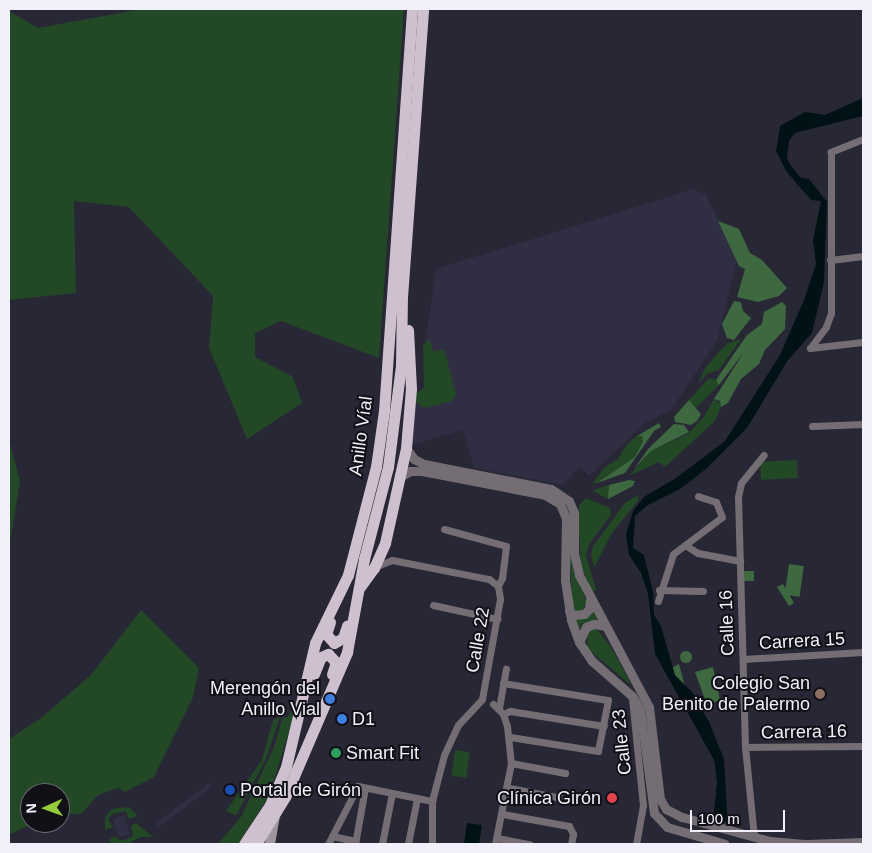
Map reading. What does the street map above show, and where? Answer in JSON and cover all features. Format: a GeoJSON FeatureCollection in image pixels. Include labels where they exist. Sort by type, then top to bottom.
{"type":"FeatureCollection","features":[{"type":"Feature","properties":{"kind":"highway","name":"Anillo Víal"},"geometry":{"type":"LineString","coordinates":[[244,844],[278,788],[303,706],[315,644],[337,594],[348,575],[361,532],[380,440],[412,9]]}},
{"type":"Feature","properties":{"kind":"highway","name":"Anillo Víal"},"geometry":{"type":"LineString","coordinates":[[256,844],[276,815],[347,652],[357,595],[393,442],[401,366],[402,297],[423,9]]}},
{"type":"Feature","properties":{"kind":"highway"},"geometry":{"type":"LineString","coordinates":[[337,594],[326,634],[332,642],[343,638],[357,595],[374,568],[385,543],[406,448],[410,419],[410,358],[402,297]]}},
{"type":"Feature","properties":{"kind":"highway"},"geometry":{"type":"LineString","coordinates":[[303,706],[321,657],[330,655],[335,664],[321,712]]}},
{"type":"Feature","properties":{"kind":"main road"},"geometry":{"type":"LineString","coordinates":[[270,844],[276,815]]}},
{"type":"Feature","properties":{"kind":"street"},"geometry":{"type":"LineString","coordinates":[[863,139],[831,152],[831,313],[826,327],[810,348],[863,342]]}},
{"type":"Feature","properties":{"kind":"street"},"geometry":{"type":"LineString","coordinates":[[830,260],[863,256]]}},
{"type":"Feature","properties":{"kind":"street"},"geometry":{"type":"LineString","coordinates":[[812,426],[863,424]]}},
{"type":"Feature","properties":{"kind":"street"},"geometry":{"type":"LineString","coordinates":[[406,448],[414,459],[424,464],[551,489],[564,495],[574,513],[576,564],[590,600],[649,707],[660,799],[666,810],[682,817],[754,837],[801,844],[863,842]]}},
{"type":"Feature","properties":{"kind":"street","name":"Calle 16"},"geometry":{"type":"LineString","coordinates":[[754,837],[745,747],[738,497],[741,484],[764,455]]}},
{"type":"Feature","properties":{"kind":"street"},"geometry":{"type":"LineString","coordinates":[[400,477],[410,471],[422,471],[554,498],[564,510],[566,518],[564,565],[569,611],[579,642],[600,670],[632,696],[643,719],[654,813],[661,824],[677,831],[725,844]]}},
{"type":"Feature","properties":{"kind":"street"},"geometry":{"type":"LineString","coordinates":[[658,601],[659,590],[673,554],[722,516],[716,502],[698,496]]}},
{"type":"Feature","properties":{"kind":"street","name":"Calle 22"},"geometry":{"type":"LineString","coordinates":[[432,801],[439,769],[449,741],[466,715],[482,700],[500,600],[498,586],[502,578],[506,546],[444,529]]}},
{"type":"Feature","properties":{"kind":"street"},"geometry":{"type":"LineString","coordinates":[[385,543],[384,547],[392,560]]}},
{"type":"Feature","properties":{"kind":"street"},"geometry":{"type":"LineString","coordinates":[[685,545],[698,553],[740,560]]}},
{"type":"Feature","properties":{"kind":"street"},"geometry":{"type":"LineString","coordinates":[[374,568],[392,560],[489,579],[498,586]]}},
{"type":"Feature","properties":{"kind":"street"},"geometry":{"type":"LineString","coordinates":[[659,590],[703,591]]}},
{"type":"Feature","properties":{"kind":"street"},"geometry":{"type":"LineString","coordinates":[[569,611],[574,615],[584,614],[590,600]]}},
{"type":"Feature","properties":{"kind":"street"},"geometry":{"type":"LineString","coordinates":[[433,605],[497,619]]}},
{"type":"Feature","properties":{"kind":"street"},"geometry":{"type":"LineString","coordinates":[[579,642],[586,628],[594,624],[605,626]]}},
{"type":"Feature","properties":{"kind":"street","name":"Carrera 15"},"geometry":{"type":"LineString","coordinates":[[743,659],[863,652]]}},
{"type":"Feature","properties":{"kind":"street"},"geometry":{"type":"LineString","coordinates":[[506,669],[498,708],[510,737],[511,763],[508,788],[496,841],[529,844]]}},
{"type":"Feature","properties":{"kind":"street"},"geometry":{"type":"LineString","coordinates":[[503,683],[608,700],[598,751],[510,737]]}},
{"type":"Feature","properties":{"kind":"street","name":"Calle 23"},"geometry":{"type":"LineString","coordinates":[[632,696],[643,805],[636,844]]}},
{"type":"Feature","properties":{"kind":"street"},"geometry":{"type":"LineString","coordinates":[[498,708],[604,726]]}},
{"type":"Feature","properties":{"kind":"street","name":"Carrera 16"},"geometry":{"type":"LineString","coordinates":[[745,747],[863,746]]}},
{"type":"Feature","properties":{"kind":"street"},"geometry":{"type":"LineString","coordinates":[[511,763],[565,772]]}},
{"type":"Feature","properties":{"kind":"street"},"geometry":{"type":"LineString","coordinates":[[328,844],[358,786],[432,801],[432,844]]}},
{"type":"Feature","properties":{"kind":"street"},"geometry":{"type":"LineString","coordinates":[[332,836],[355,842],[366,788]]}},
{"type":"Feature","properties":{"kind":"street"},"geometry":{"type":"LineString","coordinates":[[508,788],[560,798]]}},
{"type":"Feature","properties":{"kind":"street"},"geometry":{"type":"LineString","coordinates":[[382,844],[392,793]]}},
{"type":"Feature","properties":{"kind":"street"},"geometry":{"type":"LineString","coordinates":[[408,844],[417,798]]}},
{"type":"Feature","properties":{"kind":"street"},"geometry":{"type":"LineString","coordinates":[[503,814],[569,826],[574,834],[571,844]]}},
{"type":"Feature","properties":{"kind":"shaded area"},"geometry":{"type":"Polygon","coordinates":[[[863,98],[863,116],[795,133],[789,141],[787,159],[801,178],[809,179],[827,202],[824,282],[812,333],[788,360],[747,428],[706,469],[680,489],[648,505],[635,516],[633,548],[644,555],[653,592],[654,615],[661,626],[675,675],[692,692],[709,722],[724,759],[728,829],[711,844],[717,782],[714,760],[655,654],[648,594],[641,573],[629,555],[626,534],[633,511],[644,497],[676,478],[725,441],[780,355],[804,300],[816,264],[813,240],[821,201],[811,200],[786,171],[776,151],[780,126],[805,112],[825,115],[863,98]]]}},
{"type":"Feature","properties":{"kind":"shaded area"},"geometry":{"type":"Polygon","coordinates":[[[694,189],[706,195],[737,259],[717,341],[671,410],[646,422],[589,476],[579,467],[562,485],[474,468],[463,430],[410,445],[413,402],[427,392],[425,346],[436,269],[694,189]]]}},
{"type":"Feature","properties":{"kind":"shaded area"},"geometry":{"type":"Polygon","coordinates":[[[209,783],[212,787],[158,828],[155,824],[209,783]]]}},
{"type":"Feature","properties":{"kind":"shaded area"},"geometry":{"type":"Polygon","coordinates":[[[124,815],[130,834],[119,837],[113,820],[124,815]]]}},
{"type":"Feature","properties":{"kind":"shaded area"},"geometry":{"type":"Polygon","coordinates":[[[467,823],[482,825],[479,844],[464,844],[467,823]]]}},
{"type":"Feature","properties":{"kind":"green space"},"geometry":{"type":"Polygon","coordinates":[[[142,9],[404,9],[379,358],[281,321],[255,333],[255,357],[293,377],[302,403],[247,439],[209,348],[213,296],[129,207],[74,201],[76,293],[9,300],[9,11],[38,28],[142,9]]]}},
{"type":"Feature","properties":{"kind":"green space"},"geometry":{"type":"Polygon","coordinates":[[[718,221],[739,229],[750,253],[762,260],[787,288],[779,296],[758,302],[737,297],[745,269],[739,266],[718,221]]]}},
{"type":"Feature","properties":{"kind":"green space"},"geometry":{"type":"Polygon","coordinates":[[[734,301],[741,302],[743,311],[751,318],[734,340],[727,338],[722,324],[734,301]]]}},
{"type":"Feature","properties":{"kind":"green space"},"geometry":{"type":"Polygon","coordinates":[[[782,302],[786,306],[785,329],[765,350],[759,364],[741,379],[728,403],[721,407],[720,401],[714,399],[744,352],[719,385],[716,380],[747,335],[762,324],[764,312],[782,302]]]}},
{"type":"Feature","properties":{"kind":"green space"},"geometry":{"type":"Polygon","coordinates":[[[430,339],[433,352],[444,349],[456,394],[454,399],[449,402],[425,408],[415,402],[414,395],[424,388],[423,345],[430,339]]]}},
{"type":"Feature","properties":{"kind":"green space"},"geometry":{"type":"Polygon","coordinates":[[[741,339],[719,370],[707,374],[698,384],[706,367],[718,353],[728,343],[741,339]]]}},
{"type":"Feature","properties":{"kind":"green space"},"geometry":{"type":"Polygon","coordinates":[[[709,378],[719,381],[719,385],[697,407],[692,405],[689,400],[709,378]]]}},
{"type":"Feature","properties":{"kind":"green space"},"geometry":{"type":"Polygon","coordinates":[[[714,399],[722,404],[715,421],[665,467],[659,462],[629,476],[651,451],[688,434],[703,418],[714,399]]]}},
{"type":"Feature","properties":{"kind":"green space"},"geometry":{"type":"Polygon","coordinates":[[[689,400],[701,414],[697,421],[691,425],[675,422],[674,417],[689,400]]]}},
{"type":"Feature","properties":{"kind":"green space"},"geometry":{"type":"Polygon","coordinates":[[[659,423],[661,427],[654,431],[625,473],[597,483],[635,457],[643,441],[642,436],[637,436],[659,423]]]}},
{"type":"Feature","properties":{"kind":"green space"},"geometry":{"type":"Polygon","coordinates":[[[674,424],[684,425],[689,432],[651,451],[634,469],[648,449],[674,424]]]}},
{"type":"Feature","properties":{"kind":"green space"},"geometry":{"type":"Polygon","coordinates":[[[637,436],[642,436],[643,441],[635,457],[597,483],[592,484],[605,467],[618,459],[627,444],[637,436]]]}},
{"type":"Feature","properties":{"kind":"green space"},"geometry":{"type":"Polygon","coordinates":[[[9,439],[20,481],[9,550],[9,439]]]}},
{"type":"Feature","properties":{"kind":"green space"},"geometry":{"type":"Polygon","coordinates":[[[797,460],[798,478],[761,480],[760,462],[797,460]]]}},
{"type":"Feature","properties":{"kind":"green space"},"geometry":{"type":"Polygon","coordinates":[[[629,480],[635,481],[633,486],[608,499],[609,485],[629,480]]]}},
{"type":"Feature","properties":{"kind":"green space"},"geometry":{"type":"Polygon","coordinates":[[[609,485],[608,499],[593,491],[596,489],[609,485]]]}},
{"type":"Feature","properties":{"kind":"green space"},"geometry":{"type":"Polygon","coordinates":[[[638,495],[638,501],[612,533],[594,568],[591,555],[593,546],[625,503],[638,495]]]}},
{"type":"Feature","properties":{"kind":"green space"},"geometry":{"type":"Polygon","coordinates":[[[586,498],[610,508],[611,515],[590,543],[586,555],[596,590],[592,592],[581,565],[579,505],[586,498]]]}},
{"type":"Feature","properties":{"kind":"green space"},"geometry":{"type":"Polygon","coordinates":[[[569,544],[574,572],[587,602],[581,612],[573,610],[569,544]]]}},
{"type":"Feature","properties":{"kind":"green space"},"geometry":{"type":"Polygon","coordinates":[[[789,564],[804,566],[800,597],[785,595],[789,564]]]}},
{"type":"Feature","properties":{"kind":"green space"},"geometry":{"type":"Polygon","coordinates":[[[741,571],[754,571],[754,581],[741,581],[741,571]]]}},
{"type":"Feature","properties":{"kind":"green space"},"geometry":{"type":"Polygon","coordinates":[[[783,584],[794,603],[789,606],[777,587],[783,584]]]}},
{"type":"Feature","properties":{"kind":"green space"},"geometry":{"type":"Polygon","coordinates":[[[592,609],[599,622],[583,623],[577,632],[573,617],[582,619],[592,609]]]}},
{"type":"Feature","properties":{"kind":"green space"},"geometry":{"type":"Polygon","coordinates":[[[141,610],[199,668],[193,697],[154,777],[125,792],[118,788],[98,795],[81,814],[70,814],[70,783],[20,783],[20,830],[9,835],[9,739],[41,718],[91,675],[141,610]]]}},
{"type":"Feature","properties":{"kind":"green space"},"geometry":{"type":"Polygon","coordinates":[[[596,628],[611,647],[632,686],[588,649],[587,632],[596,628]]]}},
{"type":"Feature","properties":{"kind":"green space"},"geometry":{"type":"Polygon","coordinates":[[[684,651],[688,651],[692,657],[688,663],[684,663],[680,659],[680,655],[684,651]]]}},
{"type":"Feature","properties":{"kind":"green space"},"geometry":{"type":"Polygon","coordinates":[[[679,664],[685,687],[668,670],[679,664]]]}},
{"type":"Feature","properties":{"kind":"green space"},"geometry":{"type":"Polygon","coordinates":[[[713,667],[720,700],[707,705],[695,672],[713,667]]]}},
{"type":"Feature","properties":{"kind":"green space"},"geometry":{"type":"Polygon","coordinates":[[[300,697],[269,796],[238,844],[218,844],[241,817],[274,747],[283,716],[287,718],[300,697]]]}},
{"type":"Feature","properties":{"kind":"green space"},"geometry":{"type":"Polygon","coordinates":[[[280,717],[266,759],[236,816],[226,811],[262,760],[273,720],[280,717]]]}},
{"type":"Feature","properties":{"kind":"green space"},"geometry":{"type":"Polygon","coordinates":[[[455,750],[470,752],[466,778],[451,776],[455,750]]]}},
{"type":"Feature","properties":{"kind":"green space"},"geometry":{"type":"Polygon","coordinates":[[[129,807],[137,815],[133,818],[128,818],[126,811],[112,814],[108,819],[113,827],[105,830],[105,817],[112,809],[129,807]]]}},
{"type":"Feature","properties":{"kind":"green space"},"geometry":{"type":"Polygon","coordinates":[[[136,823],[153,837],[141,837],[127,844],[113,844],[109,840],[115,836],[119,840],[125,840],[133,836],[131,826],[136,823]]]}},
{"type":"Feature","properties":{"kind":"pier"},"geometry":{"type":"Polygon","coordinates":[[[712,818],[730,823],[730,844],[709,844],[712,818]]]}},
{"type":"Feature","properties":{"kind":"place","name":"Colegio San Benito de Palermo"},"geometry":{"type":"Point","coordinates":[820,694]}},
{"type":"Feature","properties":{"kind":"place","name":"Merengón del Anillo Vial"},"geometry":{"type":"Point","coordinates":[330,699]}},
{"type":"Feature","properties":{"kind":"place","name":"D1"},"geometry":{"type":"Point","coordinates":[342,719]}},
{"type":"Feature","properties":{"kind":"place","name":"Smart Fit"},"geometry":{"type":"Point","coordinates":[336,753]}},
{"type":"Feature","properties":{"kind":"place","name":"Portal de Girón"},"geometry":{"type":"Point","coordinates":[230,790]}},
{"type":"Feature","properties":{"kind":"place","name":"Clínica Girón"},"geometry":{"type":"Point","coordinates":[612,798]}}]}
